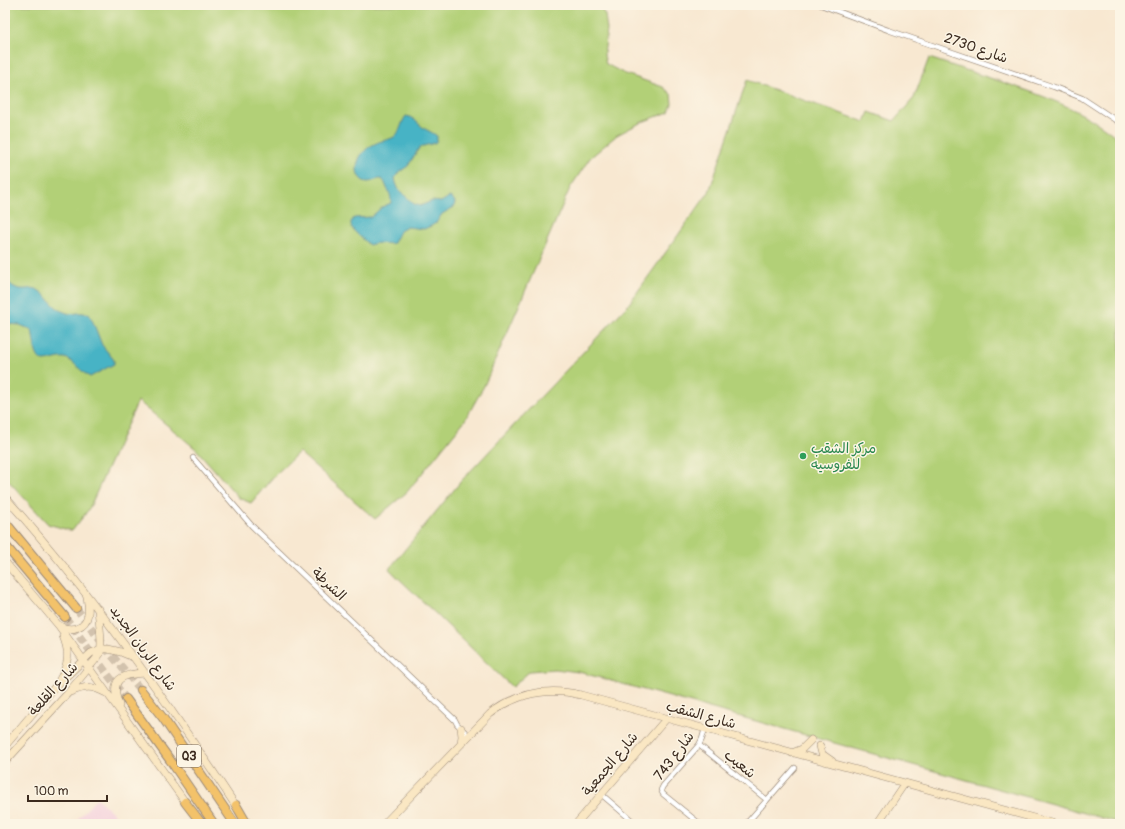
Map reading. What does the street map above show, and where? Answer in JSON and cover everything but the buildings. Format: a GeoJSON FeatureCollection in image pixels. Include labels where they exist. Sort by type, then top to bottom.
{"type":"FeatureCollection","features":[{"type":"Feature","properties":{"kind":"highway"},"geometry":{"type":"LineString","coordinates":[[5,522],[76,608]]}},
{"type":"Feature","properties":{"kind":"highway"},"geometry":{"type":"LineString","coordinates":[[5,545],[65,617]]}},
{"type":"Feature","properties":{"kind":"highway","name":"شارع الريان الجديد"},"geometry":{"type":"LineString","coordinates":[[141,690],[163,718],[235,824]]}},
{"type":"Feature","properties":{"kind":"highway","name":"Q3"},"geometry":{"type":"LineString","coordinates":[[126,699],[214,824]]}},
{"type":"Feature","properties":{"kind":"highway"},"geometry":{"type":"LineString","coordinates":[[185,802],[202,824]]}},
{"type":"Feature","properties":{"kind":"highway"},"geometry":{"type":"LineString","coordinates":[[236,805],[247,824]]}},
{"type":"Feature","properties":{"kind":"street","name":"شارع 2730"},"geometry":{"type":"LineString","coordinates":[[821,5],[1082,98],[1120,123]]}},
{"type":"Feature","properties":{"kind":"street","name":"الشرطة"},"geometry":{"type":"LineString","coordinates":[[193,458],[252,526],[470,734]]}},
{"type":"Feature","properties":{"kind":"street","name":"شارع الريان الجديد"},"geometry":{"type":"LineString","coordinates":[[5,497],[35,530],[135,658],[206,759],[236,805]]}},
{"type":"Feature","properties":{"kind":"street"},"geometry":{"type":"LineString","coordinates":[[5,562],[58,625],[84,660],[185,802],[197,824]]}},
{"type":"Feature","properties":{"kind":"street"},"geometry":{"type":"LineString","coordinates":[[58,625],[67,629],[73,629],[84,623],[89,612],[87,596]]}},
{"type":"Feature","properties":{"kind":"street"},"geometry":{"type":"LineString","coordinates":[[98,609],[101,649],[115,650],[135,658]]}},
{"type":"Feature","properties":{"kind":"street"},"geometry":{"type":"LineString","coordinates":[[54,688],[63,674],[67,664],[68,653],[66,643],[58,625]]}},
{"type":"Feature","properties":{"kind":"street","name":"شارع القلعة"},"geometry":{"type":"LineString","coordinates":[[5,746],[54,688],[91,653],[101,649]]}},
{"type":"Feature","properties":{"kind":"street","name":"شارع القلعة"},"geometry":{"type":"LineString","coordinates":[[5,762],[89,668],[100,654],[101,649]]}},
{"type":"Feature","properties":{"kind":"street"},"geometry":{"type":"LineString","coordinates":[[123,714],[115,695],[114,689],[116,684],[121,678],[128,675],[145,673]]}},
{"type":"Feature","properties":{"kind":"street"},"geometry":{"type":"LineString","coordinates":[[68,692],[86,687],[108,694]]}},
{"type":"Feature","properties":{"kind":"street","name":"شارع الشقب"},"geometry":{"type":"LineString","coordinates":[[388,824],[470,734],[490,714],[507,703],[526,695],[540,692],[561,692],[575,694],[635,712]]}},
{"type":"Feature","properties":{"kind":"street","name":"شارع الشقب"},"geometry":{"type":"LineString","coordinates":[[384,824],[492,716],[527,698],[547,695],[567,695],[635,712],[865,772],[1041,823]]}},
{"type":"Feature","properties":{"kind":"street","name":"شارع الشقب"},"geometry":{"type":"LineString","coordinates":[[665,720],[902,787],[1041,823],[1056,824]]}},
{"type":"Feature","properties":{"kind":"street","name":"شارع الجمعية"},"geometry":{"type":"LineString","coordinates":[[576,824],[665,720]]}},
{"type":"Feature","properties":{"kind":"street"},"geometry":{"type":"LineString","coordinates":[[461,744],[462,727],[478,726]]}},
{"type":"Feature","properties":{"kind":"street","name":"شارع 743"},"geometry":{"type":"LineString","coordinates":[[700,824],[662,794],[661,790],[662,786],[699,745],[704,732]]}},
{"type":"Feature","properties":{"kind":"street"},"geometry":{"type":"LineString","coordinates":[[792,753],[802,749],[811,740]]}},
{"type":"Feature","properties":{"kind":"street","name":"شعيب"},"geometry":{"type":"LineString","coordinates":[[699,745],[767,800]]}},
{"type":"Feature","properties":{"kind":"street"},"geometry":{"type":"LineString","coordinates":[[820,746],[822,754],[828,759],[855,767],[865,772]]}},
{"type":"Feature","properties":{"kind":"street"},"geometry":{"type":"LineString","coordinates":[[746,824],[795,768]]}},
{"type":"Feature","properties":{"kind":"street"},"geometry":{"type":"LineString","coordinates":[[877,824],[902,787]]}},
{"type":"Feature","properties":{"kind":"street"},"geometry":{"type":"LineString","coordinates":[[601,794],[636,824]]}},
{"type":"Feature","properties":{"kind":"shaded area"},"geometry":{"type":"Polygon","coordinates":[[[97,798],[125,824],[73,824],[97,798]]]}},
{"type":"Feature","properties":{"kind":"green space"},"geometry":{"type":"Polygon","coordinates":[[[5,5],[599,5],[605,15],[607,30],[604,55],[606,64],[623,73],[663,87],[671,94],[672,104],[669,112],[642,122],[617,135],[590,158],[570,188],[484,386],[465,420],[407,492],[375,519],[299,452],[274,476],[251,503],[239,498],[196,449],[138,401],[89,509],[72,531],[48,524],[5,477],[5,5]]]}},
{"type":"Feature","properties":{"kind":"green space","name":"مركز الشقب للفروسيه"},"geometry":{"type":"Polygon","coordinates":[[[929,58],[1015,86],[1062,104],[1107,129],[1120,140],[1120,823],[579,672],[555,669],[530,671],[512,687],[389,569],[462,480],[628,305],[709,192],[747,80],[865,122],[869,112],[894,121],[914,98],[929,58]]]}},
{"type":"Feature","properties":{"kind":"water"},"geometry":{"type":"Polygon","coordinates":[[[406,116],[412,118],[425,129],[437,136],[437,140],[435,143],[419,148],[408,166],[398,173],[395,178],[399,190],[414,204],[420,206],[432,201],[441,202],[449,197],[455,202],[454,207],[442,214],[436,223],[431,226],[424,229],[407,227],[400,231],[394,243],[376,243],[369,245],[354,231],[351,226],[351,222],[354,218],[371,217],[382,207],[391,203],[391,199],[383,180],[380,179],[366,182],[360,178],[357,169],[359,159],[368,148],[377,143],[393,138],[400,130],[406,116]]]}},
{"type":"Feature","properties":{"kind":"water"},"geometry":{"type":"Polygon","coordinates":[[[5,278],[17,288],[37,289],[58,309],[69,314],[89,314],[102,345],[114,360],[114,364],[90,377],[68,359],[60,358],[47,361],[41,360],[36,353],[32,330],[20,325],[10,324],[5,321],[5,278]]]}},
{"type":"Feature","properties":{"kind":"tunnel"},"geometry":{"type":"LineString","coordinates":[[76,608],[109,652],[141,690]]}},
{"type":"Feature","properties":{"kind":"tunnel"},"geometry":{"type":"LineString","coordinates":[[65,617],[126,699]]}},
{"type":"Feature","properties":{"kind":"place","name":"مركز الشقب للفروسيه"},"geometry":{"type":"Point","coordinates":[803,456]}}]}
